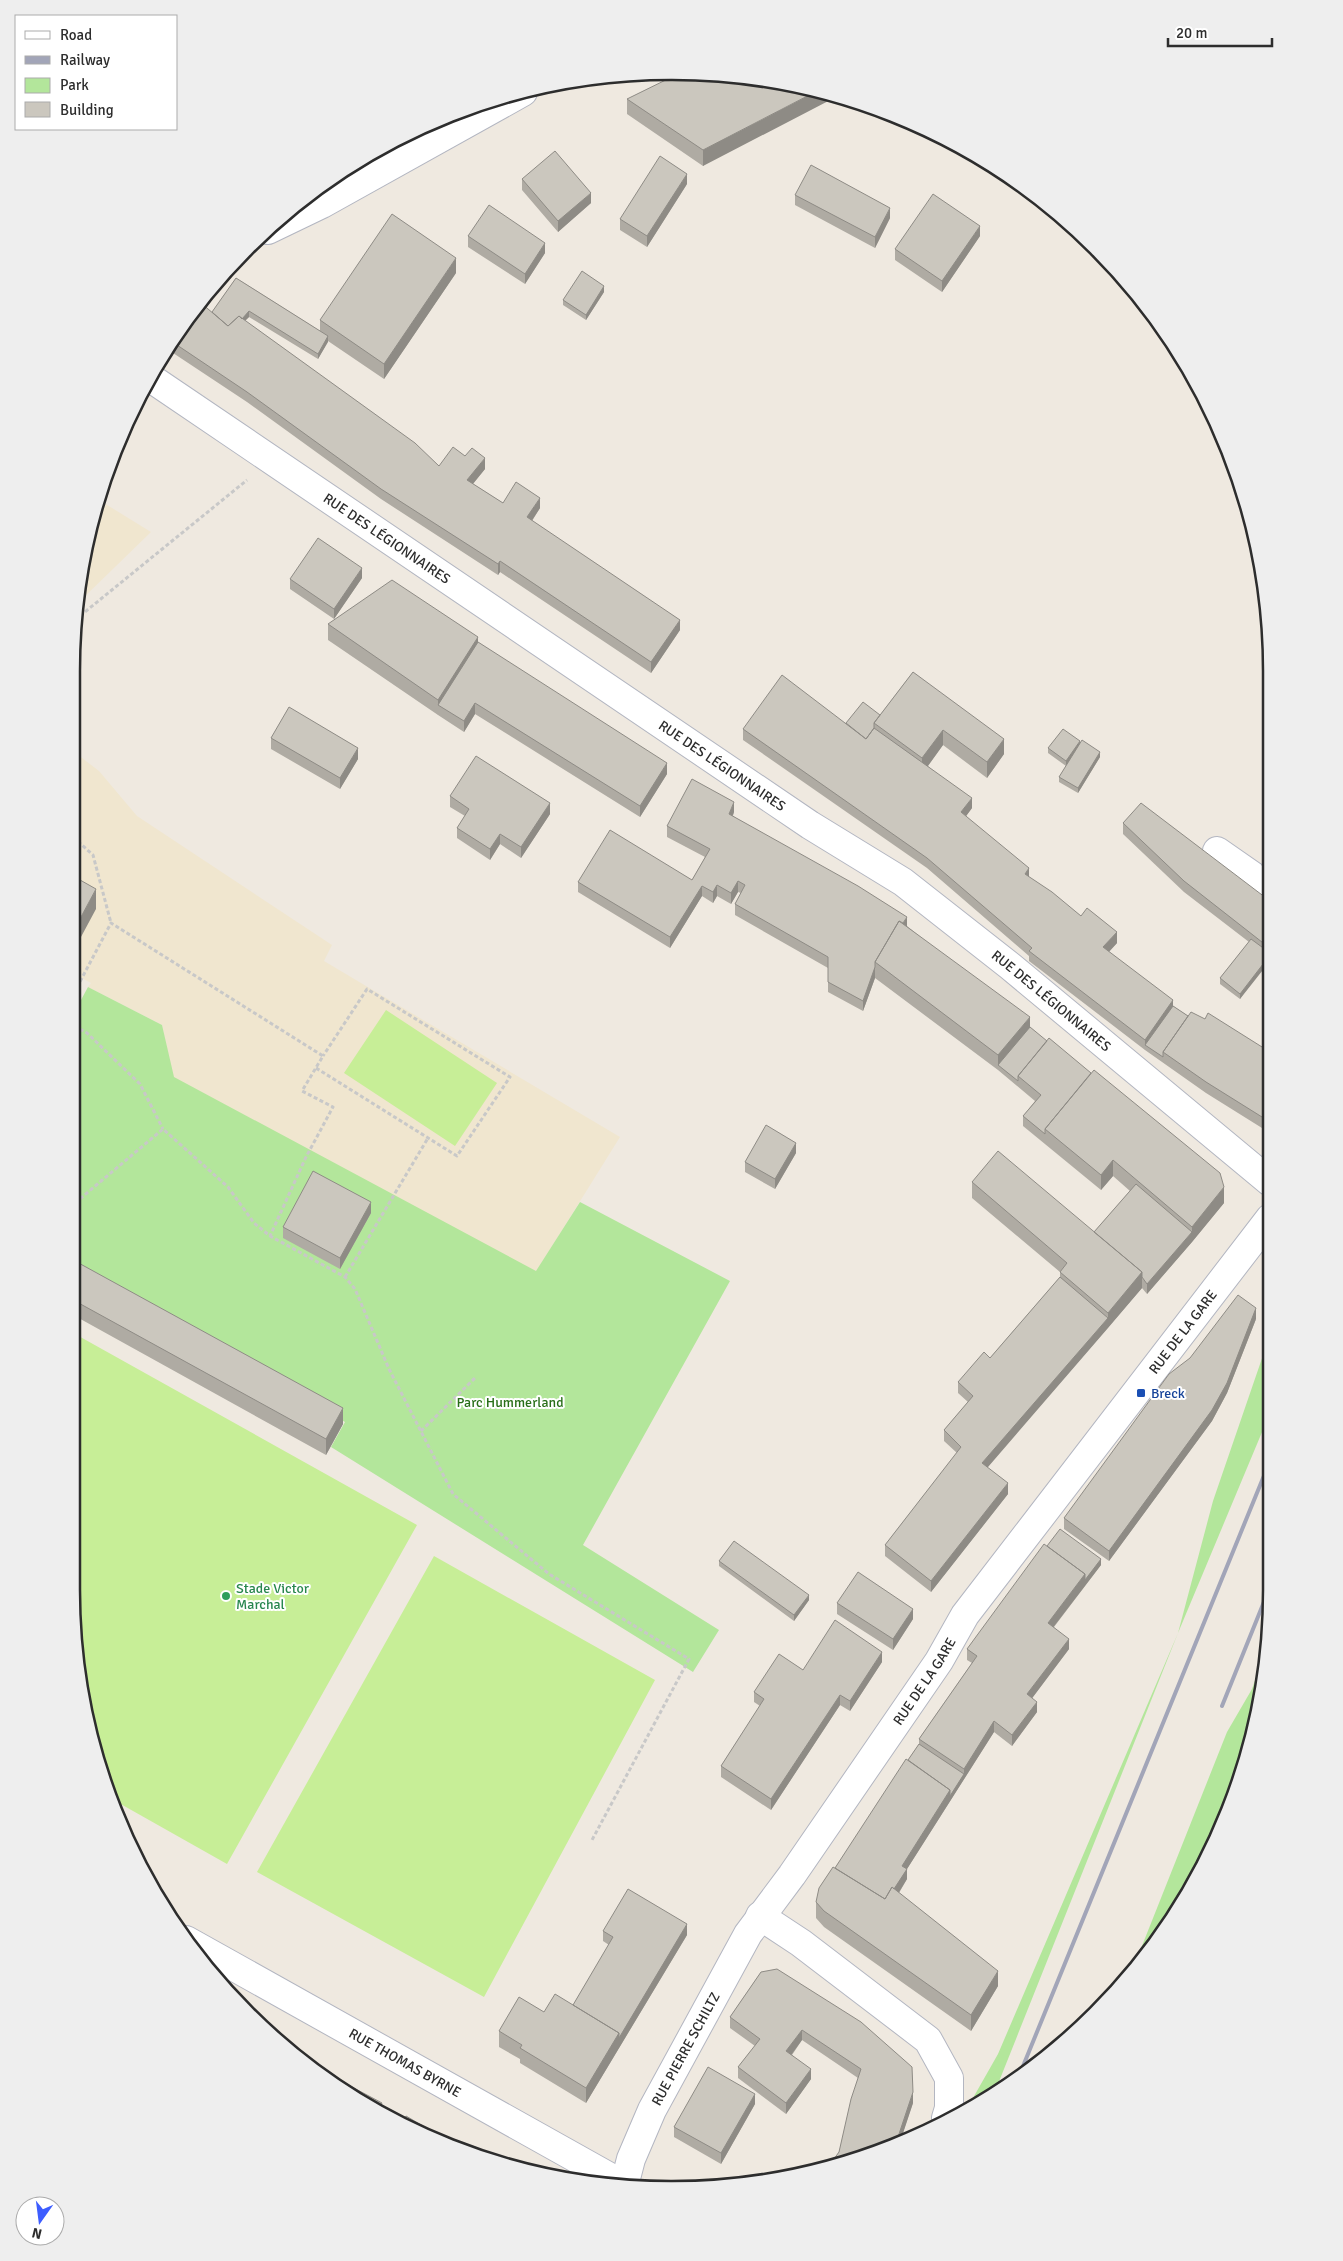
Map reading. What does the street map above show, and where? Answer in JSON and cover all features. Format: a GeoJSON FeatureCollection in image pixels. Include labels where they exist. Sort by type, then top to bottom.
{"type":"FeatureCollection","features":[{"type":"Feature","properties":{"kind":"street"},"geometry":{"type":"LineString","coordinates":[[290,219],[322,204],[498,106]]}},
{"type":"Feature","properties":{"kind":"street","name":"RUE DES LÉGIONNAIRES"},"geometry":{"type":"LineString","coordinates":[[156,382],[810,825],[903,882],[1010,966],[1263,1176]]}},
{"type":"Feature","properties":{"kind":"street"},"geometry":{"type":"LineString","coordinates":[[1217,851],[1263,883]]}},
{"type":"Feature","properties":{"kind":"street","name":"RUE DE LA GARE"},"geometry":{"type":"LineString","coordinates":[[760,1916],[792,1874],[939,1661],[965,1614],[1263,1227]]}},
{"type":"Feature","properties":{"kind":"street"},"geometry":{"type":"LineString","coordinates":[[760,1916],[801,1943],[928,2040],[949,2078],[948,2112]]}},
{"type":"Feature","properties":{"kind":"street","name":"RUE PIERRE SCHILTZ"},"geometry":{"type":"LineString","coordinates":[[626,2179],[631,2159],[652,2110],[748,1934],[760,1916]]}},
{"type":"Feature","properties":{"kind":"street","name":"RUE THOMAS BYRNE"},"geometry":{"type":"LineString","coordinates":[[201,1948],[611,2178]]}},
{"type":"Feature","properties":{"kind":"path"},"geometry":{"type":"LineString","coordinates":[[83,613],[271,460]]}},
{"type":"Feature","properties":{"kind":"path"},"geometry":{"type":"LineString","coordinates":[[80,843],[93,855],[111,923],[80,982]]}},
{"type":"Feature","properties":{"kind":"path"},"geometry":{"type":"LineString","coordinates":[[111,923],[323,1056]]}},
{"type":"Feature","properties":{"kind":"path"},"geometry":{"type":"LineString","coordinates":[[270,1236],[306,1157],[333,1107],[302,1091],[323,1056],[367,989],[510,1077],[457,1156],[316,1068]]}},
{"type":"Feature","properties":{"kind":"path"},"geometry":{"type":"LineString","coordinates":[[80,1029],[87,1032],[140,1084],[163,1129],[228,1187],[254,1223],[270,1236],[345,1277],[355,1289],[389,1369],[453,1494],[549,1574],[690,1659],[592,1840]]}},
{"type":"Feature","properties":{"kind":"path"},"geometry":{"type":"LineString","coordinates":[[80,1199],[163,1129]]}},
{"type":"Feature","properties":{"kind":"path"},"geometry":{"type":"LineString","coordinates":[[345,1277],[428,1138]]}},
{"type":"Feature","properties":{"kind":"path"},"geometry":{"type":"LineString","coordinates":[[421,1431],[476,1377]]}},
{"type":"Feature","properties":{"kind":"shaded area"},"geometry":{"type":"Polygon","coordinates":[[[104,503],[151,532],[85,596],[91,556],[104,503]]]}},
{"type":"Feature","properties":{"kind":"shaded area"},"geometry":{"type":"Polygon","coordinates":[[[80,756],[99,771],[137,816],[332,945],[324,961],[620,1137],[536,1272],[173,1077],[162,1025],[88,987],[91,983],[80,977],[80,756]]]}},
{"type":"Feature","properties":{"kind":"green space","name":"Parc Hummerland"},"geometry":{"type":"Polygon","coordinates":[[[88,987],[162,1025],[174,1077],[536,1271],[580,1202],[730,1281],[583,1545],[719,1630],[693,1672],[331,1447],[345,1422],[80,1269],[80,1002],[88,987]]]}},
{"type":"Feature","properties":{"kind":"green space"},"geometry":{"type":"Polygon","coordinates":[[[386,1010],[497,1083],[455,1146],[344,1073],[386,1010]]]}},
{"type":"Feature","properties":{"kind":"green space","name":"Stade Victor Marchal"},"geometry":{"type":"Polygon","coordinates":[[[80,1337],[417,1525],[227,1864],[120,1804],[100,1743],[91,1705],[81,1628],[80,1337]]]}},
{"type":"Feature","properties":{"kind":"green space"},"geometry":{"type":"Polygon","coordinates":[[[1263,1355],[1263,1430],[1178,1633],[1213,1501],[1263,1355]]]}},
{"type":"Feature","properties":{"kind":"green space"},"geometry":{"type":"Polygon","coordinates":[[[434,1556],[655,1680],[484,1997],[257,1872],[434,1556]]]}},
{"type":"Feature","properties":{"kind":"green space"},"geometry":{"type":"Polygon","coordinates":[[[1178,1633],[999,2082],[973,2098],[998,2054],[1178,1633]]]}},
{"type":"Feature","properties":{"kind":"green space"},"geometry":{"type":"Polygon","coordinates":[[[1257,1676],[1243,1743],[1232,1780],[1218,1816],[1184,1885],[1140,1952],[1227,1732],[1252,1689],[1257,1676]]]}},
{"type":"Feature","properties":{"kind":"building"},"geometry":{"type":"Polygon","coordinates":[[[665,80],[672,80],[749,85],[808,96],[703,150],[627,99],[665,80]]]}},
{"type":"Feature","properties":{"kind":"building"},"geometry":{"type":"Polygon","coordinates":[[[555,151],[591,193],[558,221],[522,179],[555,151]]]}},
{"type":"Feature","properties":{"kind":"building"},"geometry":{"type":"Polygon","coordinates":[[[660,156],[687,174],[647,236],[620,219],[660,156]]]}},
{"type":"Feature","properties":{"kind":"building"},"geometry":{"type":"Polygon","coordinates":[[[811,165],[890,208],[875,237],[795,195],[811,165]]]}},
{"type":"Feature","properties":{"kind":"building"},"geometry":{"type":"Polygon","coordinates":[[[933,194],[980,226],[942,281],[895,249],[933,194]]]}},
{"type":"Feature","properties":{"kind":"building"},"geometry":{"type":"Polygon","coordinates":[[[489,205],[545,243],[525,274],[468,236],[489,205]]]}},
{"type":"Feature","properties":{"kind":"building"},"geometry":{"type":"Polygon","coordinates":[[[392,214],[456,258],[384,364],[320,320],[392,214]]]}},
{"type":"Feature","properties":{"kind":"building"},"geometry":{"type":"Polygon","coordinates":[[[582,271],[604,286],[586,315],[563,300],[582,271]]]}},
{"type":"Feature","properties":{"kind":"building"},"geometry":{"type":"Polygon","coordinates":[[[236,278],[328,336],[318,354],[249,311],[242,319],[239,316],[228,326],[212,312],[236,278]]]}},
{"type":"Feature","properties":{"kind":"building"},"geometry":{"type":"Polygon","coordinates":[[[205,307],[228,326],[239,316],[415,443],[439,466],[453,447],[465,456],[472,448],[485,458],[467,480],[503,503],[516,482],[540,498],[527,517],[680,620],[651,662],[500,561],[498,564],[381,489],[247,392],[178,346],[205,307]]]}},
{"type":"Feature","properties":{"kind":"building"},"geometry":{"type":"Polygon","coordinates":[[[318,538],[362,568],[334,609],[290,579],[318,538]]]}},
{"type":"Feature","properties":{"kind":"building"},"geometry":{"type":"Polygon","coordinates":[[[392,580],[478,637],[438,700],[328,624],[392,580]]]}},
{"type":"Feature","properties":{"kind":"building"},"geometry":{"type":"Polygon","coordinates":[[[478,642],[667,763],[640,806],[475,703],[464,721],[438,705],[478,642]]]}},
{"type":"Feature","properties":{"kind":"building"},"geometry":{"type":"Polygon","coordinates":[[[913,672],[1004,739],[987,762],[943,730],[922,758],[874,723],[913,672]]]}},
{"type":"Feature","properties":{"kind":"building"},"geometry":{"type":"Polygon","coordinates":[[[782,675],[866,739],[874,728],[972,798],[961,812],[1029,868],[1025,874],[1052,892],[1081,916],[1087,908],[1117,932],[1103,947],[1173,1000],[1145,1040],[1029,951],[1032,948],[927,858],[743,729],[782,675]]]}},
{"type":"Feature","properties":{"kind":"building"},"geometry":{"type":"Polygon","coordinates":[[[863,702],[880,715],[866,739],[846,723],[863,702]]]}},
{"type":"Feature","properties":{"kind":"building"},"geometry":{"type":"Polygon","coordinates":[[[289,707],[358,748],[340,778],[271,738],[289,707]]]}},
{"type":"Feature","properties":{"kind":"building"},"geometry":{"type":"Polygon","coordinates":[[[1063,729],[1080,741],[1066,761],[1048,748],[1063,729]]]}},
{"type":"Feature","properties":{"kind":"building"},"geometry":{"type":"Polygon","coordinates":[[[1082,740],[1100,752],[1078,788],[1059,777],[1082,740]]]}},
{"type":"Feature","properties":{"kind":"building"},"geometry":{"type":"Polygon","coordinates":[[[476,756],[550,803],[521,847],[500,834],[490,849],[457,828],[469,809],[450,796],[476,756]]]}},
{"type":"Feature","properties":{"kind":"building"},"geometry":{"type":"Polygon","coordinates":[[[692,779],[734,802],[729,814],[858,886],[907,917],[903,923],[899,921],[875,962],[863,1001],[828,982],[828,957],[735,904],[745,885],[738,881],[731,893],[717,885],[713,892],[702,886],[670,937],[578,882],[610,830],[692,880],[710,849],[667,826],[692,779]]]}},
{"type":"Feature","properties":{"kind":"building"},"geometry":{"type":"Polygon","coordinates":[[[1141,803],[1263,896],[1263,943],[1184,881],[1123,823],[1141,803]]]}},
{"type":"Feature","properties":{"kind":"building"},"geometry":{"type":"Polygon","coordinates":[[[80,880],[96,889],[80,919],[80,880]]]}},
{"type":"Feature","properties":{"kind":"building"},"geometry":{"type":"Polygon","coordinates":[[[899,921],[1030,1017],[998,1055],[875,962],[899,921]]]}},
{"type":"Feature","properties":{"kind":"building"},"geometry":{"type":"Polygon","coordinates":[[[1251,939],[1263,948],[1263,964],[1240,994],[1220,978],[1251,939]]]}},
{"type":"Feature","properties":{"kind":"building"},"geometry":{"type":"Polygon","coordinates":[[[1173,1006],[1188,1016],[1163,1052],[1163,1057],[1145,1045],[1173,1006]]]}},
{"type":"Feature","properties":{"kind":"building"},"geometry":{"type":"Polygon","coordinates":[[[1191,1012],[1205,1019],[1208,1013],[1263,1048],[1263,1118],[1206,1082],[1163,1052],[1191,1012]]]}},
{"type":"Feature","properties":{"kind":"building"},"geometry":{"type":"Polygon","coordinates":[[[1030,1027],[1047,1041],[1018,1076],[1018,1081],[998,1065],[1030,1027]]]}},
{"type":"Feature","properties":{"kind":"building"},"geometry":{"type":"Polygon","coordinates":[[[1049,1038],[1091,1073],[1045,1129],[1045,1134],[1023,1116],[1041,1095],[1018,1076],[1049,1038]]]}},
{"type":"Feature","properties":{"kind":"building"},"geometry":{"type":"Polygon","coordinates":[[[1094,1070],[1220,1173],[1224,1187],[1192,1227],[1113,1160],[1101,1175],[1045,1129],[1094,1070]]]}},
{"type":"Feature","properties":{"kind":"building"},"geometry":{"type":"Polygon","coordinates":[[[766,1125],[796,1143],[775,1179],[745,1162],[766,1125]]]}},
{"type":"Feature","properties":{"kind":"building"},"geometry":{"type":"Polygon","coordinates":[[[998,1151],[1142,1272],[1108,1313],[1060,1272],[1067,1263],[972,1182],[998,1151]]]}},
{"type":"Feature","properties":{"kind":"building"},"geometry":{"type":"Polygon","coordinates":[[[313,1171],[371,1202],[340,1258],[283,1227],[313,1171]]]}},
{"type":"Feature","properties":{"kind":"building"},"geometry":{"type":"Polygon","coordinates":[[[1136,1184],[1192,1232],[1147,1284],[1142,1277],[1142,1272],[1094,1232],[1136,1184]]]}},
{"type":"Feature","properties":{"kind":"building"},"geometry":{"type":"Polygon","coordinates":[[[80,1264],[343,1408],[326,1439],[80,1304],[80,1264]]]}},
{"type":"Feature","properties":{"kind":"building"},"geometry":{"type":"Polygon","coordinates":[[[1060,1277],[1108,1318],[982,1463],[1008,1483],[931,1581],[885,1545],[961,1447],[944,1430],[973,1396],[958,1382],[984,1352],[990,1358],[1060,1277]]]}},
{"type":"Feature","properties":{"kind":"building"},"geometry":{"type":"Polygon","coordinates":[[[1238,1295],[1256,1308],[1227,1383],[1212,1410],[1109,1551],[1064,1518],[1169,1374],[1190,1358],[1238,1295]]]}},
{"type":"Feature","properties":{"kind":"building"},"geometry":{"type":"Polygon","coordinates":[[[1060,1529],[1101,1559],[1085,1580],[1085,1574],[1047,1546],[1060,1529]]]}},
{"type":"Feature","properties":{"kind":"building"},"geometry":{"type":"Polygon","coordinates":[[[734,1541],[809,1595],[794,1615],[719,1561],[734,1541]]]}},
{"type":"Feature","properties":{"kind":"building"},"geometry":{"type":"Polygon","coordinates":[[[1044,1544],[1085,1574],[1048,1623],[1069,1639],[1027,1694],[1037,1702],[1012,1735],[994,1721],[964,1769],[919,1739],[977,1656],[967,1649],[1044,1544]]]}},
{"type":"Feature","properties":{"kind":"building"},"geometry":{"type":"Polygon","coordinates":[[[858,1572],[913,1609],[893,1639],[837,1603],[858,1572]]]}},
{"type":"Feature","properties":{"kind":"building"},"geometry":{"type":"Polygon","coordinates":[[[835,1620],[882,1652],[850,1701],[840,1695],[771,1799],[721,1766],[764,1699],[754,1692],[779,1654],[803,1670],[835,1620]]]}},
{"type":"Feature","properties":{"kind":"building"},"geometry":{"type":"Polygon","coordinates":[[[919,1744],[964,1774],[950,1796],[950,1790],[908,1760],[919,1744]]]}},
{"type":"Feature","properties":{"kind":"building"},"geometry":{"type":"Polygon","coordinates":[[[906,1759],[950,1790],[902,1866],[907,1869],[885,1899],[835,1868],[906,1759]]]}},
{"type":"Feature","properties":{"kind":"building"},"geometry":{"type":"Polygon","coordinates":[[[833,1867],[885,1899],[892,1887],[998,1971],[971,2015],[824,1911],[816,1902],[819,1888],[833,1867]]]}},
{"type":"Feature","properties":{"kind":"building"},"geometry":{"type":"Polygon","coordinates":[[[628,1889],[687,1924],[619,2038],[619,2033],[573,2005],[613,1937],[603,1931],[628,1889]]]}},
{"type":"Feature","properties":{"kind":"building"},"geometry":{"type":"Polygon","coordinates":[[[777,1969],[861,2022],[912,2067],[913,2092],[898,2136],[835,2158],[839,2152],[851,2099],[861,2069],[802,2030],[786,2051],[811,2069],[786,2103],[738,2067],[760,2039],[730,2017],[761,1972],[777,1969]]]}},
{"type":"Feature","properties":{"kind":"building"},"geometry":{"type":"Polygon","coordinates":[[[555,1994],[619,2033],[586,2088],[520,2048],[522,2045],[499,2031],[519,1997],[544,2012],[555,1994]]]}},
{"type":"Feature","properties":{"kind":"building"},"geometry":{"type":"Polygon","coordinates":[[[708,2067],[755,2094],[721,2153],[674,2127],[708,2067]]]}},
{"type":"Feature","properties":{"kind":"building"},"geometry":{"type":"Polygon","coordinates":[[[354,2088],[382,2103],[381,2105],[376,2102],[354,2088]]]}},
{"type":"Feature","properties":{"kind":"building"},"geometry":{"type":"Polygon","coordinates":[[[406,2116],[422,2126],[410,2120],[405,2117],[406,2116]]]}},
{"type":"Feature","properties":{"kind":"railway"},"geometry":{"type":"LineString","coordinates":[[1024,2065],[1263,1478]]}},
{"type":"Feature","properties":{"kind":"railway"},"geometry":{"type":"LineString","coordinates":[[1222,1706],[1263,1605]]}},
{"type":"Feature","properties":{"kind":"place","name":"Breck"},"geometry":{"type":"Point","coordinates":[1141,1393]}},
{"type":"Feature","properties":{"kind":"place","name":"Stade Victor Marchal"},"geometry":{"type":"Point","coordinates":[226,1596]}}]}
